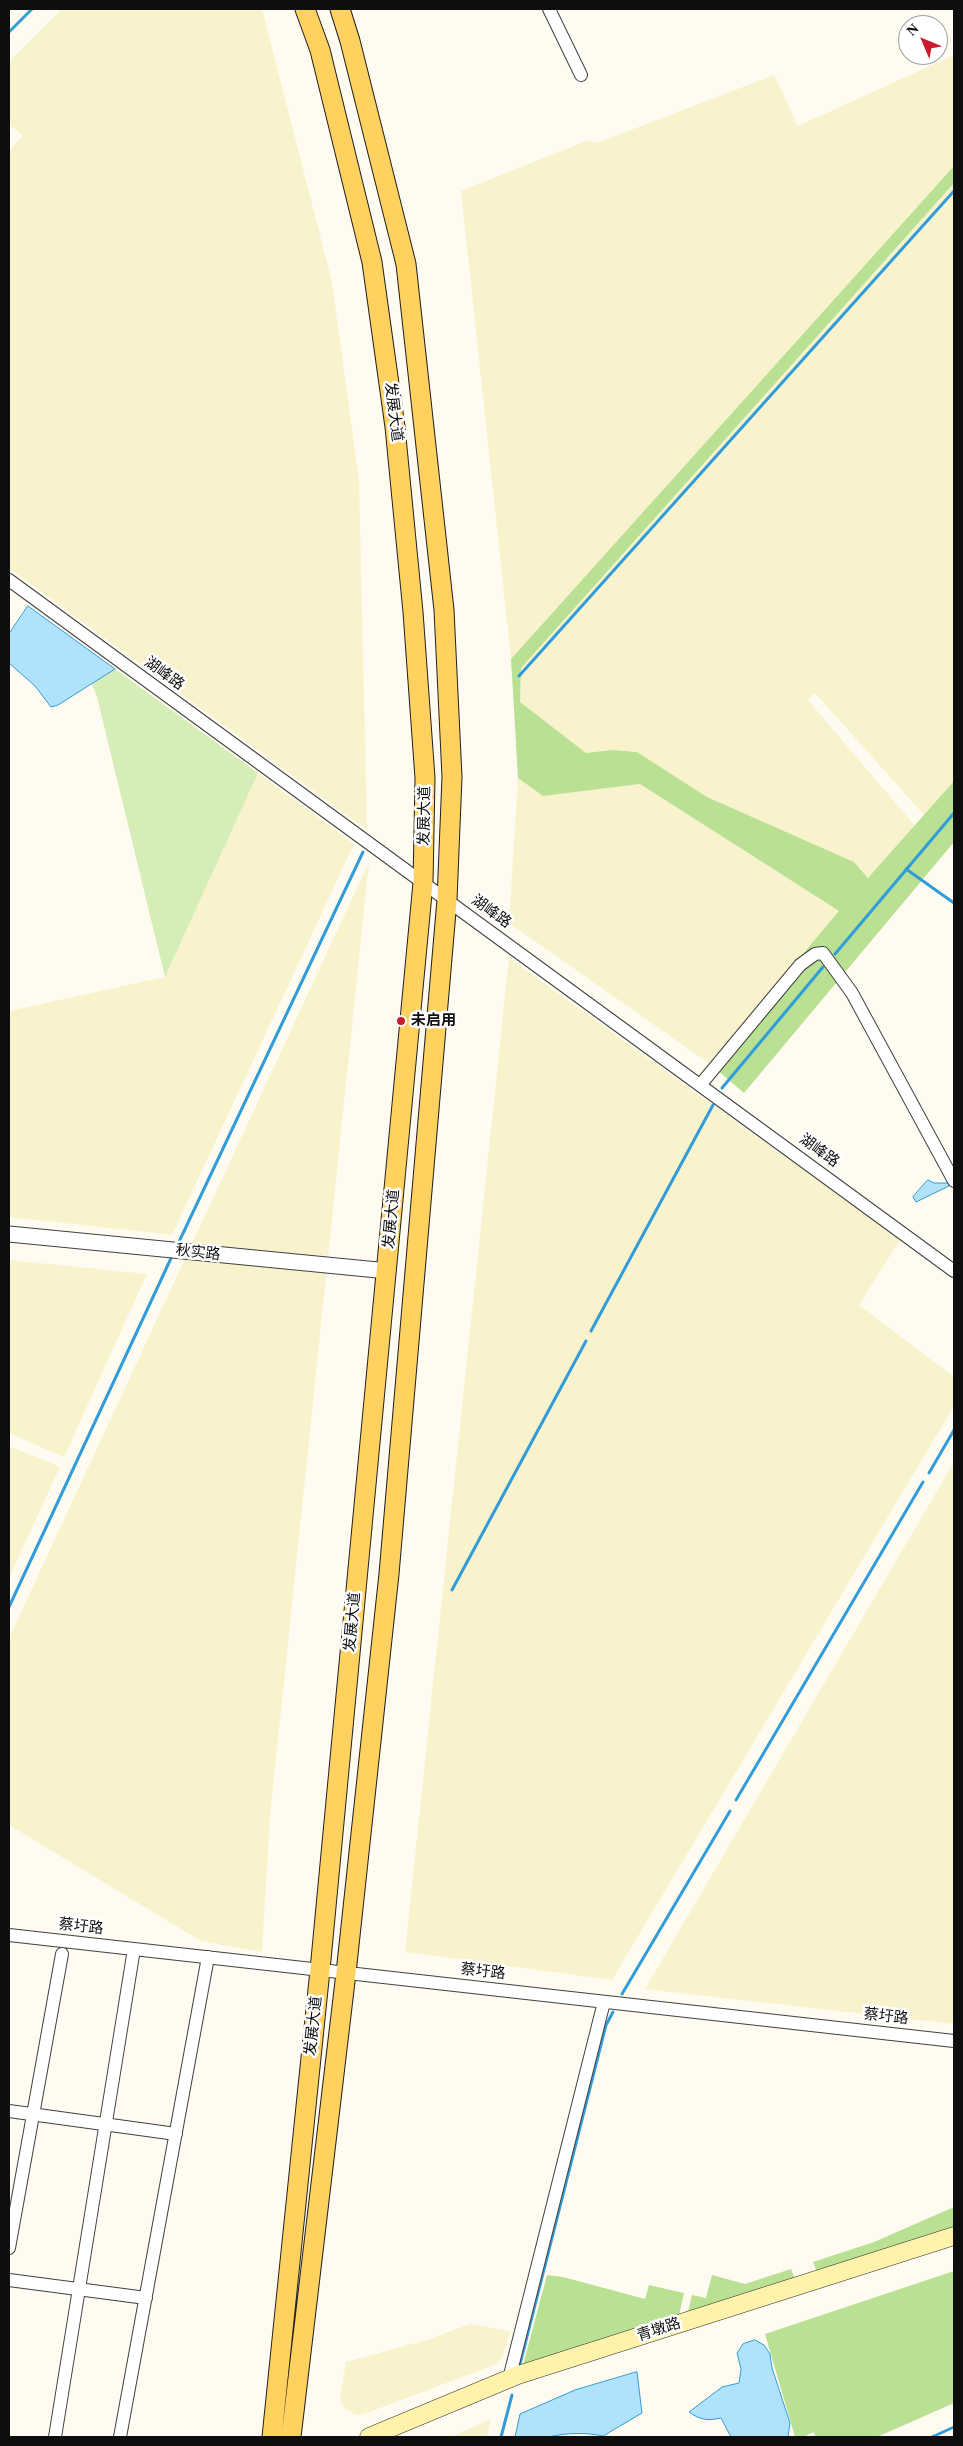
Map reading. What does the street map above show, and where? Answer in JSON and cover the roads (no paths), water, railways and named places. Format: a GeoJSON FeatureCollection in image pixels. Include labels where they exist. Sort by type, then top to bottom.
{"type":"FeatureCollection","features":[{"type":"Feature","properties":{"kind":"main road","name":"发展大道"},"geometry":{"type":"LineString","coordinates":[[272,2437],[320,1970],[424,883],[425,778],[413,612],[395,427],[372,262],[320,50],[305,9]]}},
{"type":"Feature","properties":{"kind":"main road","name":"发展大道"},"geometry":{"type":"LineString","coordinates":[[291,2437],[346,1972],[389,1574],[447,900],[452,777],[444,610],[406,264],[350,41],[340,9]]}},
{"type":"Feature","properties":{"kind":"main road","name":"青墩路"},"geometry":{"type":"LineString","coordinates":[[369,2437],[508,2379],[954,2236]]}},
{"type":"Feature","properties":{"kind":"main road","name":"青墩路"},"geometry":{"type":"LineString","coordinates":[[394,2437],[527,2383],[954,2247]]}},
{"type":"Feature","properties":{"kind":"street"},"geometry":{"type":"LineString","coordinates":[[549,9],[582,75]]}},
{"type":"Feature","properties":{"kind":"street","name":"湖峰路"},"geometry":{"type":"LineString","coordinates":[[9,580],[701,1084],[954,1271]]}},
{"type":"Feature","properties":{"kind":"street"},"geometry":{"type":"LineString","coordinates":[[701,1084],[800,965],[815,954],[822,953],[852,993],[954,1181]]}},
{"type":"Feature","properties":{"kind":"street","name":"秋实路"},"geometry":{"type":"LineString","coordinates":[[9,1234],[388,1271]]}},
{"type":"Feature","properties":{"kind":"street","name":"蔡圩路"},"geometry":{"type":"LineString","coordinates":[[9,1935],[954,2041]]}},
{"type":"Feature","properties":{"kind":"street"},"geometry":{"type":"LineString","coordinates":[[55,2437],[134,1949]]}},
{"type":"Feature","properties":{"kind":"street"},"geometry":{"type":"LineString","coordinates":[[9,2248],[62,1954]]}},
{"type":"Feature","properties":{"kind":"street"},"geometry":{"type":"LineString","coordinates":[[120,2437],[208,1957]]}},
{"type":"Feature","properties":{"kind":"street"},"geometry":{"type":"LineString","coordinates":[[508,2379],[604,2002]]}},
{"type":"Feature","properties":{"kind":"street"},"geometry":{"type":"LineString","coordinates":[[9,2112],[176,2134]]}},
{"type":"Feature","properties":{"kind":"street"},"geometry":{"type":"LineString","coordinates":[[9,2280],[146,2298]]}},
{"type":"Feature","properties":{"kind":"water"},"geometry":{"type":"Polygon","coordinates":[[[28,606],[115,669],[58,705],[51,707],[35,686],[9,663],[9,634],[28,606]]]}},
{"type":"Feature","properties":{"kind":"water"},"geometry":{"type":"Polygon","coordinates":[[[928,1180],[934,1183],[949,1183],[949,1186],[916,1202],[913,1197],[928,1180]]]}},
{"type":"Feature","properties":{"kind":"water"},"geometry":{"type":"Polygon","coordinates":[[[755,2340],[764,2345],[770,2354],[772,2368],[790,2423],[788,2437],[731,2437],[721,2418],[704,2419],[689,2412],[722,2387],[739,2383],[741,2369],[737,2353],[743,2344],[755,2340]]]}},
{"type":"Feature","properties":{"kind":"water"},"geometry":{"type":"Polygon","coordinates":[[[637,2372],[642,2413],[603,2436],[575,2434],[540,2438],[515,2437],[520,2414],[575,2390],[637,2372]]]}},
{"type":"Feature","properties":{"kind":"waterway"},"geometry":{"type":"LineString","coordinates":[[9,32],[32,9]]}},
{"type":"Feature","properties":{"kind":"waterway"},"geometry":{"type":"LineString","coordinates":[[519,676],[954,191]]}},
{"type":"Feature","properties":{"kind":"waterway"},"geometry":{"type":"LineString","coordinates":[[835,954],[954,813]]}},
{"type":"Feature","properties":{"kind":"waterway"},"geometry":{"type":"LineString","coordinates":[[177,1246],[363,852]]}},
{"type":"Feature","properties":{"kind":"waterway"},"geometry":{"type":"LineString","coordinates":[[906,869],[954,903]]}},
{"type":"Feature","properties":{"kind":"waterway"},"geometry":{"type":"LineString","coordinates":[[722,1088],[823,967]]}},
{"type":"Feature","properties":{"kind":"waterway"},"geometry":{"type":"LineString","coordinates":[[591,1331],[713,1105]]}},
{"type":"Feature","properties":{"kind":"waterway"},"geometry":{"type":"LineString","coordinates":[[9,1607],[173,1254]]}},
{"type":"Feature","properties":{"kind":"waterway"},"geometry":{"type":"LineString","coordinates":[[452,1590],[586,1341]]}},
{"type":"Feature","properties":{"kind":"waterway"},"geometry":{"type":"LineString","coordinates":[[929,1473],[954,1430]]}},
{"type":"Feature","properties":{"kind":"waterway"},"geometry":{"type":"LineString","coordinates":[[736,1800],[923,1482]]}},
{"type":"Feature","properties":{"kind":"waterway"},"geometry":{"type":"LineString","coordinates":[[622,1994],[730,1811]]}},
{"type":"Feature","properties":{"kind":"waterway"},"geometry":{"type":"LineString","coordinates":[[519,2368],[606,2025],[613,2012]]}},
{"type":"Feature","properties":{"kind":"waterway"},"geometry":{"type":"LineString","coordinates":[[501,2437],[512,2395]]}},
{"type":"Feature","properties":{"kind":"waterway"},"geometry":{"type":"LineString","coordinates":[[932,2437],[954,2427]]}},
{"type":"Feature","properties":{"kind":"place","name":"未启用"},"geometry":{"type":"Point","coordinates":[401,1021]}}]}
